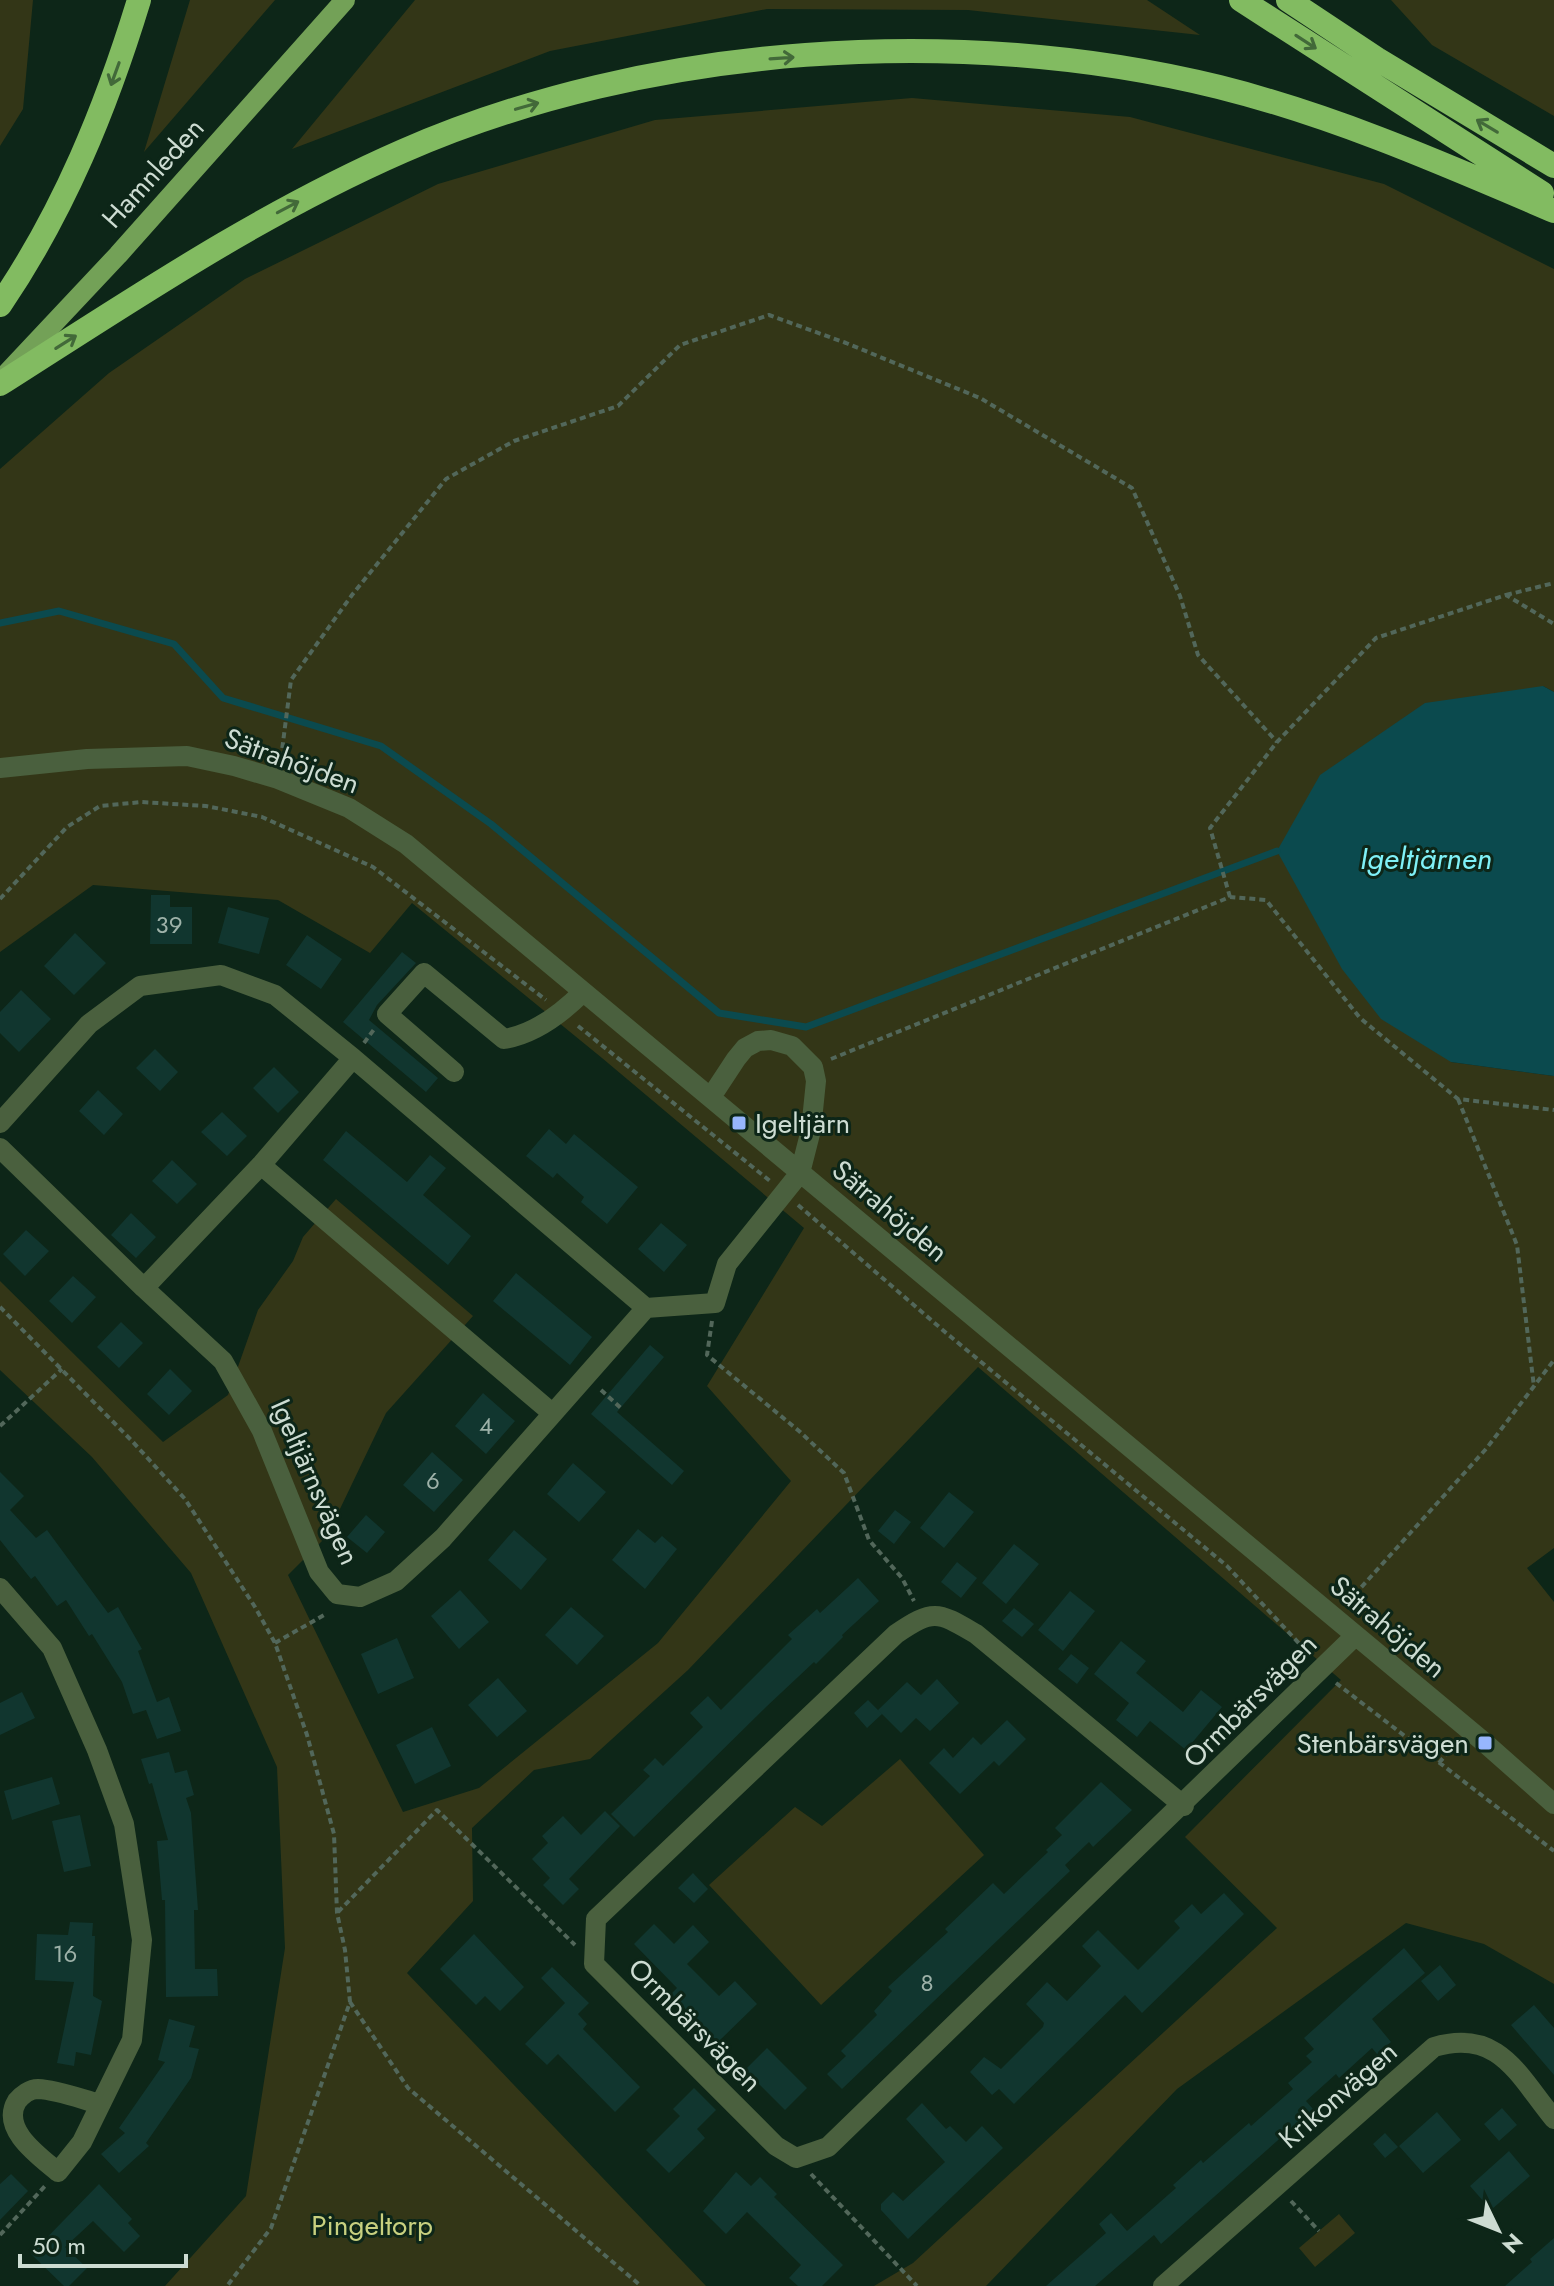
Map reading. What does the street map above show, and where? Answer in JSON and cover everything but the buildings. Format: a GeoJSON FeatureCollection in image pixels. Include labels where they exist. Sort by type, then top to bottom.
{"type":"FeatureCollection","features":[{"type":"Feature","properties":{"kind":"highway"},"geometry":{"type":"LineString","coordinates":[[0,305],[54,217],[95,130],[139,0]]}},
{"type":"Feature","properties":{"kind":"highway"},"geometry":{"type":"LineString","coordinates":[[1241,0],[1554,201]]}},
{"type":"Feature","properties":{"kind":"highway"},"geometry":{"type":"LineString","coordinates":[[1288,0],[1377,59],[1554,166]]}},
{"type":"Feature","properties":{"kind":"highway"},"geometry":{"type":"LineString","coordinates":[[0,382],[220,244],[313,193],[406,150],[510,111],[584,90],[682,70],[769,59],[891,51],[968,51],[1126,68],[1218,87],[1365,131],[1554,211]]}},
{"type":"Feature","properties":{"kind":"main road","name":"Hamnleden"},"geometry":{"type":"LineString","coordinates":[[0,382],[118,255],[345,0]]}},
{"type":"Feature","properties":{"kind":"street","name":"Sätrahöjden"},"geometry":{"type":"LineString","coordinates":[[0,768],[87,759],[187,756],[278,779],[349,808],[406,844],[1485,1743],[1554,1804]]}},
{"type":"Feature","properties":{"kind":"street"},"geometry":{"type":"LineString","coordinates":[[454,1072],[387,1014],[424,973],[504,1039],[519,1036],[562,1013],[583,992]]}},
{"type":"Feature","properties":{"kind":"street"},"geometry":{"type":"LineString","coordinates":[[0,1123],[89,1024],[140,986],[221,975],[275,995],[646,1308],[715,1303],[727,1264],[800,1173],[811,1130],[816,1081],[813,1067],[792,1046],[771,1040],[758,1041],[745,1048],[711,1097]]}},
{"type":"Feature","properties":{"kind":"street"},"geometry":{"type":"LineString","coordinates":[[144,1288],[261,1165],[353,1058]]}},
{"type":"Feature","properties":{"kind":"street","name":"Igeltjärnsvägen"},"geometry":{"type":"LineString","coordinates":[[0,1148],[223,1361],[262,1431],[319,1572],[337,1594],[360,1597],[396,1581],[443,1538],[646,1308]]}},
{"type":"Feature","properties":{"kind":"street"},"geometry":{"type":"LineString","coordinates":[[261,1165],[552,1413]]}},
{"type":"Feature","properties":{"kind":"street"},"geometry":{"type":"LineString","coordinates":[[0,1588],[52,1648],[97,1750],[124,1824],[142,1940],[132,2040],[82,2142],[58,2172],[14,2135],[9,2118],[13,2106],[23,2094],[36,2089],[100,2104]]}},
{"type":"Feature","properties":{"kind":"street","name":"Ormbärsvägen"},"geometry":{"type":"LineString","coordinates":[[1184,1806],[976,1634],[947,1617],[922,1616],[896,1634],[596,1919],[594,1964],[776,2146],[796,2158],[828,2147],[1184,1806],[1355,1636]]}},
{"type":"Feature","properties":{"kind":"street","name":"Krikonvägen"},"geometry":{"type":"LineString","coordinates":[[1163,2286],[1434,2047],[1456,2040],[1487,2045],[1506,2060],[1554,2119]]}},
{"type":"Feature","properties":{"kind":"path"},"geometry":{"type":"LineString","coordinates":[[278,779],[291,680],[352,595],[446,479],[514,441],[618,406],[680,345],[769,315],[980,398],[1132,488],[1180,596],[1198,655],[1277,742]]}},
{"type":"Feature","properties":{"kind":"path"},"geometry":{"type":"LineString","coordinates":[[1230,897],[1210,828],[1277,742],[1376,638],[1506,595],[1554,583]]}},
{"type":"Feature","properties":{"kind":"path"},"geometry":{"type":"LineString","coordinates":[[1506,595],[1554,624]]}},
{"type":"Feature","properties":{"kind":"path"},"geometry":{"type":"LineString","coordinates":[[0,899],[67,827],[100,806],[142,802],[206,806],[262,817],[373,867],[562,1013],[784,1193],[945,1332],[1227,1566],[1321,1669],[1353,1698],[1553,1848]]}},
{"type":"Feature","properties":{"kind":"path"},"geometry":{"type":"LineString","coordinates":[[813,1067],[1230,897],[1266,900],[1360,1018],[1458,1099],[1517,1245],[1534,1387]]}},
{"type":"Feature","properties":{"kind":"path"},"geometry":{"type":"LineString","coordinates":[[353,1058],[387,1014]]}},
{"type":"Feature","properties":{"kind":"path"},"geometry":{"type":"LineString","coordinates":[[1458,1099],[1554,1110]]}},
{"type":"Feature","properties":{"kind":"path"},"geometry":{"type":"LineString","coordinates":[[715,1303],[707,1355],[799,1431],[844,1473],[869,1540],[902,1578],[922,1616]]}},
{"type":"Feature","properties":{"kind":"path"},"geometry":{"type":"LineString","coordinates":[[0,1307],[185,1499],[255,1607],[275,1643],[307,1735],[334,1834],[337,1913],[345,1950],[350,2002],[271,2228],[227,2286]]}},
{"type":"Feature","properties":{"kind":"path"},"geometry":{"type":"LineString","coordinates":[[945,1332],[951,1325]]}},
{"type":"Feature","properties":{"kind":"path"},"geometry":{"type":"LineString","coordinates":[[1333,1617],[1486,1449],[1554,1360]]}},
{"type":"Feature","properties":{"kind":"path"},"geometry":{"type":"LineString","coordinates":[[0,1426],[62,1369]]}},
{"type":"Feature","properties":{"kind":"path"},"geometry":{"type":"LineString","coordinates":[[585,1376],[622,1409]]}},
{"type":"Feature","properties":{"kind":"path"},"geometry":{"type":"LineString","coordinates":[[275,1643],[324,1615]]}},
{"type":"Feature","properties":{"kind":"path"},"geometry":{"type":"LineString","coordinates":[[1439,1763],[1453,1746]]}},
{"type":"Feature","properties":{"kind":"path"},"geometry":{"type":"LineString","coordinates":[[337,1913],[437,1810],[594,1964]]}},
{"type":"Feature","properties":{"kind":"path"},"geometry":{"type":"LineString","coordinates":[[350,2002],[408,2088],[641,2286]]}},
{"type":"Feature","properties":{"kind":"path"},"geometry":{"type":"LineString","coordinates":[[796,2158],[917,2286]]}},
{"type":"Feature","properties":{"kind":"path"},"geometry":{"type":"LineString","coordinates":[[0,2235],[58,2172]]}},
{"type":"Feature","properties":{"kind":"path"},"geometry":{"type":"LineString","coordinates":[[1277,2186],[1319,2231]]}},
{"type":"Feature","properties":{"kind":"green space"},"geometry":{"type":"Polygon","coordinates":[[[0,0],[33,0],[23,109],[0,146],[0,0]]]}},
{"type":"Feature","properties":{"kind":"green space"},"geometry":{"type":"Polygon","coordinates":[[[190,0],[275,0],[144,152],[190,0]]]}},
{"type":"Feature","properties":{"kind":"green space"},"geometry":{"type":"Polygon","coordinates":[[[415,0],[1147,0],[1200,35],[968,10],[767,9],[550,51],[292,149],[415,0]]]}},
{"type":"Feature","properties":{"kind":"green space"},"geometry":{"type":"Polygon","coordinates":[[[1391,0],[1554,0],[1554,116],[1432,45],[1391,0]]]}},
{"type":"Feature","properties":{"kind":"green space","name":"Pingeltorp"},"geometry":{"type":"Polygon","coordinates":[[[912,98],[1130,117],[1384,184],[1554,269],[1554,692],[1543,686],[1451,1062],[1554,1076],[1554,1548],[1527,1568],[1554,1602],[1554,1984],[1484,1944],[1406,1923],[1177,2089],[986,2286],[874,2286],[913,2263],[1277,1928],[1185,1837],[1341,1680],[978,1367],[688,1670],[590,1759],[534,1770],[472,1828],[473,1901],[407,1973],[706,2286],[165,2286],[246,2196],[285,1948],[277,1767],[191,1573],[92,1457],[0,1370],[0,1281],[163,1442],[228,1395],[258,1310],[293,1261],[303,1237],[336,1199],[473,1316],[386,1413],[327,1536],[288,1575],[403,1812],[479,1788],[658,1643],[791,1481],[707,1386],[804,1228],[412,903],[370,953],[278,900],[93,885],[0,952],[0,469],[109,373],[245,279],[438,184],[655,120],[912,98]]]}},
{"type":"Feature","properties":{"kind":"green space"},"geometry":{"type":"Polygon","coordinates":[[[900,1759],[984,1855],[821,2005],[709,1885],[795,1807],[822,1826],[900,1759]]]}},
{"type":"Feature","properties":{"kind":"green space"},"geometry":{"type":"Polygon","coordinates":[[[1339,2214],[1355,2233],[1315,2267],[1299,2248],[1339,2214]]]}},
{"type":"Feature","properties":{"kind":"water","name":"Igeltjärnen"},"geometry":{"type":"Polygon","coordinates":[[[1543,686],[1554,692],[1554,1076],[1451,1062],[1381,1019],[1342,969],[1277,851],[1320,775],[1425,703],[1543,686]]]}},
{"type":"Feature","properties":{"kind":"waterway"},"geometry":{"type":"LineString","coordinates":[[0,623],[59,611],[174,644],[223,698],[381,746],[491,824],[719,1013],[806,1027],[1277,851]]}},
{"type":"Feature","properties":{"kind":"place","name":"Igeltjärn"},"geometry":{"type":"Point","coordinates":[739,1123]}},
{"type":"Feature","properties":{"kind":"place","name":"Stenbärsvägen"},"geometry":{"type":"Point","coordinates":[1485,1743]}}]}
